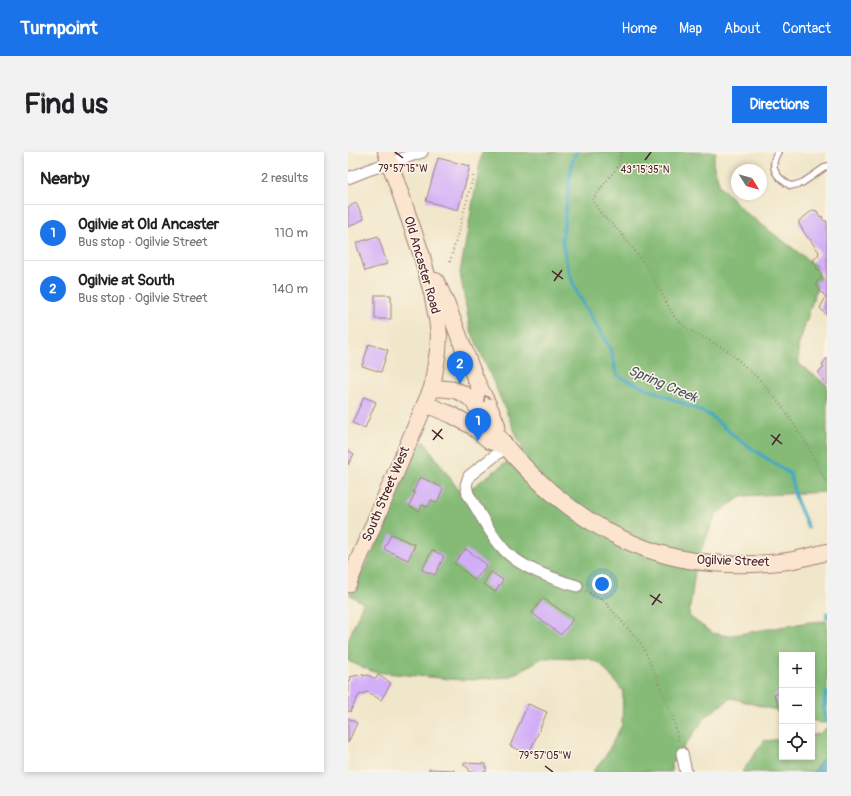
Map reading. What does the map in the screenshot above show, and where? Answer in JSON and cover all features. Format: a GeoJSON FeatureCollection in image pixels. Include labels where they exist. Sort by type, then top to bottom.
{"type":"FeatureCollection","features":[{"type":"Feature","properties":{"kind":"street"},"geometry":{"type":"LineString","coordinates":[[348,178],[388,157],[422,152]]}},
{"type":"Feature","properties":{"kind":"street","name":"Old Ancaster Road"},"geometry":{"type":"LineString","coordinates":[[388,157],[421,253],[432,293],[438,330],[436,371],[432,388],[425,404]]}},
{"type":"Feature","properties":{"kind":"street"},"geometry":{"type":"LineString","coordinates":[[421,253],[444,296],[477,381],[490,406],[506,447],[469,476],[466,486],[468,494],[501,547],[517,560],[555,580],[577,586]]}},
{"type":"Feature","properties":{"kind":"street","name":"Ogilvie Street"},"geometry":{"type":"LineString","coordinates":[[432,388],[460,391],[465,394],[472,400],[506,447],[535,477],[558,497],[583,516],[617,536],[645,548],[692,560],[740,564],[790,561],[827,552]]}},
{"type":"Feature","properties":{"kind":"street","name":"Ogilvie Street"},"geometry":{"type":"LineString","coordinates":[[425,404],[452,415],[472,426],[490,441],[506,447]]}},
{"type":"Feature","properties":{"kind":"street","name":"South Street West"},"geometry":{"type":"LineString","coordinates":[[348,584],[425,404]]}},
{"type":"Feature","properties":{"kind":"street"},"geometry":{"type":"LineString","coordinates":[[682,754],[686,772]]}},
{"type":"Feature","properties":{"kind":"lane"},"geometry":{"type":"LineString","coordinates":[[778,152],[774,158],[774,169],[781,180],[791,186],[802,183],[827,166]]}},
{"type":"Feature","properties":{"kind":"path"},"geometry":{"type":"LineString","coordinates":[[622,152],[618,166],[592,200],[602,215],[621,233],[647,267],[675,318],[689,330],[727,350],[763,383],[781,405],[808,446],[827,484]]}},
{"type":"Feature","properties":{"kind":"path"},"geometry":{"type":"LineString","coordinates":[[450,262],[474,174]]}},
{"type":"Feature","properties":{"kind":"path"},"geometry":{"type":"LineString","coordinates":[[577,586],[604,600],[642,645],[673,718],[682,754]]}},
{"type":"Feature","properties":{"kind":"green space"},"geometry":{"type":"Polygon","coordinates":[[[482,152],[716,152],[713,163],[720,186],[731,197],[731,200],[733,200],[745,212],[816,266],[820,278],[798,347],[799,364],[827,385],[827,492],[742,496],[716,514],[696,563],[689,616],[712,633],[727,636],[810,622],[827,621],[827,722],[821,723],[815,721],[815,652],[779,652],[779,711],[731,698],[706,716],[671,765],[672,772],[593,772],[605,757],[622,725],[623,691],[601,664],[587,658],[544,657],[509,677],[462,680],[374,672],[348,661],[348,641],[363,603],[349,594],[385,529],[404,464],[424,441],[462,495],[523,450],[470,328],[460,273],[482,152]]]}},
{"type":"Feature","properties":{"kind":"green space"},"geometry":{"type":"Polygon","coordinates":[[[827,727],[827,772],[742,772],[764,741],[779,739],[779,760],[815,760],[815,735],[819,734],[827,727]]]}},
{"type":"Feature","properties":{"kind":"water"},"geometry":{"type":"Polygon","coordinates":[[[827,754],[827,772],[813,772],[827,754]]]}},
{"type":"Feature","properties":{"kind":"building"},"geometry":{"type":"Polygon","coordinates":[[[438,158],[470,166],[458,210],[426,201],[438,158]]]}},
{"type":"Feature","properties":{"kind":"building"},"geometry":{"type":"Polygon","coordinates":[[[356,203],[364,219],[348,227],[348,207],[356,203]]]}},
{"type":"Feature","properties":{"kind":"building"},"geometry":{"type":"Polygon","coordinates":[[[813,210],[817,211],[820,217],[822,216],[824,221],[827,221],[827,316],[820,308],[826,297],[816,285],[817,281],[822,278],[822,275],[813,263],[819,252],[799,224],[799,221],[813,210]]]}},
{"type":"Feature","properties":{"kind":"building"},"geometry":{"type":"Polygon","coordinates":[[[378,236],[387,264],[365,271],[356,243],[378,236]]]}},
{"type":"Feature","properties":{"kind":"building"},"geometry":{"type":"Polygon","coordinates":[[[375,295],[391,295],[391,319],[375,319],[375,295]]]}},
{"type":"Feature","properties":{"kind":"building"},"geometry":{"type":"Polygon","coordinates":[[[369,344],[388,350],[381,372],[362,366],[369,344]]]}},
{"type":"Feature","properties":{"kind":"building"},"geometry":{"type":"Polygon","coordinates":[[[827,358],[827,385],[819,374],[819,371],[824,368],[822,365],[827,358]]]}},
{"type":"Feature","properties":{"kind":"building"},"geometry":{"type":"Polygon","coordinates":[[[364,397],[376,402],[365,428],[352,423],[364,397]]]}},
{"type":"Feature","properties":{"kind":"building"},"geometry":{"type":"Polygon","coordinates":[[[348,450],[354,454],[348,465],[348,450]]]}},
{"type":"Feature","properties":{"kind":"building"},"geometry":{"type":"Polygon","coordinates":[[[420,477],[443,488],[437,503],[431,500],[428,507],[422,505],[419,511],[409,506],[415,493],[413,492],[420,477]]]}},
{"type":"Feature","properties":{"kind":"building"},"geometry":{"type":"Polygon","coordinates":[[[391,534],[415,545],[408,560],[384,549],[391,534]]]}},
{"type":"Feature","properties":{"kind":"building"},"geometry":{"type":"Polygon","coordinates":[[[466,549],[487,565],[475,580],[454,563],[466,549]]]}},
{"type":"Feature","properties":{"kind":"building"},"geometry":{"type":"Polygon","coordinates":[[[432,550],[444,556],[435,575],[422,570],[432,550]]]}},
{"type":"Feature","properties":{"kind":"building"},"geometry":{"type":"Polygon","coordinates":[[[491,572],[503,580],[495,592],[483,584],[491,572]]]}},
{"type":"Feature","properties":{"kind":"building"},"geometry":{"type":"Polygon","coordinates":[[[543,598],[573,619],[561,635],[532,613],[543,598]]]}},
{"type":"Feature","properties":{"kind":"building"},"geometry":{"type":"Polygon","coordinates":[[[363,674],[363,676],[368,675],[376,679],[378,675],[391,683],[381,700],[368,692],[359,695],[350,712],[348,711],[348,681],[351,680],[350,677],[363,674]]]}},
{"type":"Feature","properties":{"kind":"building"},"geometry":{"type":"Polygon","coordinates":[[[779,692],[779,707],[774,695],[779,692]]]}},
{"type":"Feature","properties":{"kind":"building"},"geometry":{"type":"Polygon","coordinates":[[[528,704],[547,712],[529,754],[510,746],[528,704]]]}},
{"type":"Feature","properties":{"kind":"building"},"geometry":{"type":"Polygon","coordinates":[[[348,718],[357,723],[348,743],[348,718]]]}},
{"type":"Feature","properties":{"kind":"building"},"geometry":{"type":"Polygon","coordinates":[[[464,763],[486,764],[486,772],[470,772],[464,763]]]}},
{"type":"Feature","properties":{"kind":"building"},"geometry":{"type":"Polygon","coordinates":[[[429,769],[454,770],[454,772],[429,772],[429,769]]]}},
{"type":"Feature","properties":{"kind":"waterway","name":"Spring Creek"},"geometry":{"type":"LineString","coordinates":[[577,152],[572,162],[562,240],[568,269],[577,293],[611,350],[617,376],[710,415],[738,439],[790,474],[796,499],[808,527]]}},
{"type":"Feature","properties":{"kind":"waterway","name":"Spring Creek"},"geometry":{"type":"LineString","coordinates":[[827,613],[827,618]]}},
{"type":"Feature","properties":{"kind":"waterway","name":"Spring Creek"},"geometry":{"type":"LineString","coordinates":[[827,692],[824,708],[824,715],[827,723]]}},
{"type":"Feature","properties":{"kind":"place","name":"Ogilvie at South"},"geometry":{"type":"Point","coordinates":[460,384]}},
{"type":"Feature","properties":{"kind":"place","name":"Ogilvie at Old Ancaster"},"geometry":{"type":"Point","coordinates":[478,441]}}]}
